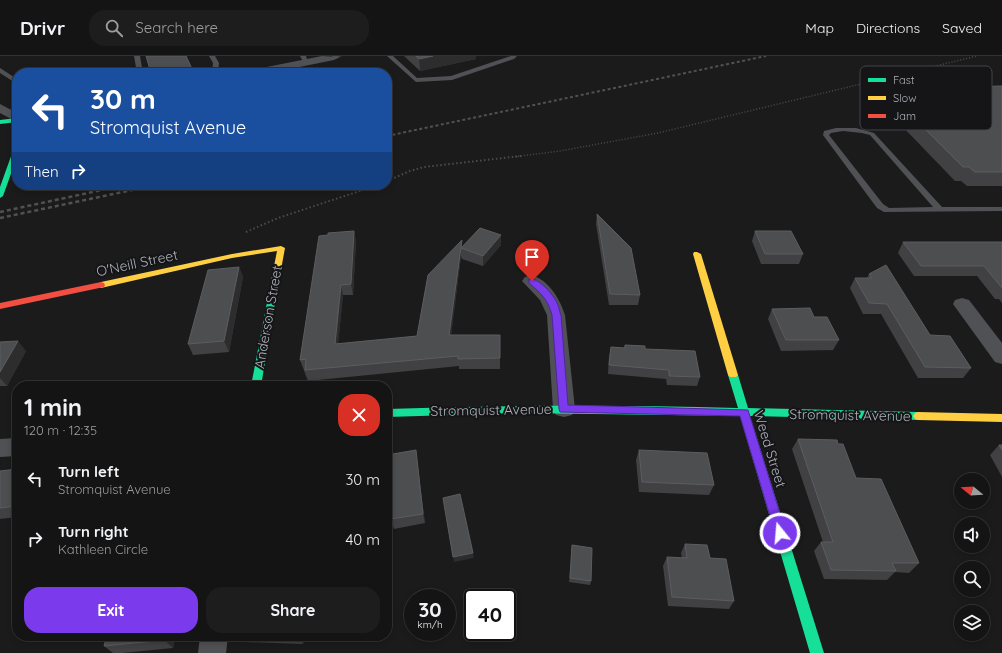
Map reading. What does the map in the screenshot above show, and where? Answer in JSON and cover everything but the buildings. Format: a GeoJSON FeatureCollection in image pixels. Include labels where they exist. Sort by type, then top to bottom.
{"type":"FeatureCollection","features":[{"type":"Feature","properties":{"kind":"street"},"geometry":{"type":"LineString","coordinates":[[271,68],[305,59],[337,57]]}},
{"type":"Feature","properties":{"kind":"street"},"geometry":{"type":"LineString","coordinates":[[0,108],[12,116]]}},
{"type":"Feature","properties":{"kind":"street"},"geometry":{"type":"LineString","coordinates":[[0,122],[12,120]]}},
{"type":"Feature","properties":{"kind":"street"},"geometry":{"type":"LineString","coordinates":[[0,196],[12,163]]}},
{"type":"Feature","properties":{"kind":"street","name":"O'Neill Street"},"geometry":{"type":"LineString","coordinates":[[0,306],[238,254],[280,248]]}},
{"type":"Feature","properties":{"kind":"street","name":"Anderson Street"},"geometry":{"type":"LineString","coordinates":[[257,381],[280,248]]}},
{"type":"Feature","properties":{"kind":"street","name":"Weed Street"},"geometry":{"type":"LineString","coordinates":[[697,254],[817,653]]}},
{"type":"Feature","properties":{"kind":"street"},"geometry":{"type":"LineString","coordinates":[[532,281],[553,303],[556,315],[564,409]]}},
{"type":"Feature","properties":{"kind":"street"},"geometry":{"type":"LineString","coordinates":[[962,304],[1002,357]]}},
{"type":"Feature","properties":{"kind":"street","name":"Stromquist Avenue"},"geometry":{"type":"LineString","coordinates":[[392,413],[448,410],[564,409],[1002,418]]}},
{"type":"Feature","properties":{"kind":"street"},"geometry":{"type":"LineString","coordinates":[[0,448],[12,447]]}},
{"type":"Feature","properties":{"kind":"street"},"geometry":{"type":"LineString","coordinates":[[212,653],[213,641]]}},
{"type":"Feature","properties":{"kind":"lane"},"geometry":{"type":"LineString","coordinates":[[137,56],[139,68]]}},
{"type":"Feature","properties":{"kind":"lane"},"geometry":{"type":"LineString","coordinates":[[212,56],[216,62],[215,68]]}},
{"type":"Feature","properties":{"kind":"lane"},"geometry":{"type":"LineString","coordinates":[[390,56],[416,80],[452,78],[512,58],[514,56]]}},
{"type":"Feature","properties":{"kind":"lane"},"geometry":{"type":"LineString","coordinates":[[0,70],[12,78]]}},
{"type":"Feature","properties":{"kind":"lane"},"geometry":{"type":"LineString","coordinates":[[940,210],[868,131],[831,130],[826,132],[826,135],[880,206],[887,210],[940,210],[1002,209]]}},
{"type":"Feature","properties":{"kind":"path"},"geometry":{"type":"LineString","coordinates":[[936,66],[977,56]]}},
{"type":"Feature","properties":{"kind":"path"},"geometry":{"type":"LineString","coordinates":[[392,179],[424,167],[560,151],[658,133],[860,84]]}},
{"type":"Feature","properties":{"kind":"path"},"geometry":{"type":"LineString","coordinates":[[245,233],[279,216],[340,199],[364,190]]}},
{"type":"Feature","properties":{"kind":"railway"},"geometry":{"type":"LineString","coordinates":[[392,135],[766,56]]}},
{"type":"Feature","properties":{"kind":"railway"},"geometry":{"type":"LineString","coordinates":[[0,212],[102,190]]}},
{"type":"Feature","properties":{"kind":"railway"},"geometry":{"type":"LineString","coordinates":[[0,218],[132,190]]}},
{"type":"Feature","properties":{"kind":"traffic: fast"},"geometry":{"type":"LineString","coordinates":[[0,122],[12,121]]}},
{"type":"Feature","properties":{"kind":"traffic: fast"},"geometry":{"type":"LineString","coordinates":[[0,196],[12,162]]}},
{"type":"Feature","properties":{"kind":"traffic: fast"},"geometry":{"type":"LineString","coordinates":[[257,381],[272,297]]}},
{"type":"Feature","properties":{"kind":"traffic: fast"},"geometry":{"type":"LineString","coordinates":[[733,375],[817,653]]}},
{"type":"Feature","properties":{"kind":"traffic: fast"},"geometry":{"type":"LineString","coordinates":[[392,413],[453,410],[586,409],[918,416]]}},
{"type":"Feature","properties":{"kind":"traffic: slow"},"geometry":{"type":"LineString","coordinates":[[101,285],[232,256],[281,248],[272,297]]}},
{"type":"Feature","properties":{"kind":"traffic: slow"},"geometry":{"type":"LineString","coordinates":[[697,254],[733,375]]}},
{"type":"Feature","properties":{"kind":"traffic: slow"},"geometry":{"type":"LineString","coordinates":[[918,416],[1002,418]]}},
{"type":"Feature","properties":{"kind":"traffic: jam"},"geometry":{"type":"LineString","coordinates":[[0,306],[101,285]]}},
{"type":"Feature","properties":{"kind":"route"},"geometry":{"type":"LineString","coordinates":[[532,281],[553,303],[556,315],[564,409],[744,413],[780,533]]}}]}
